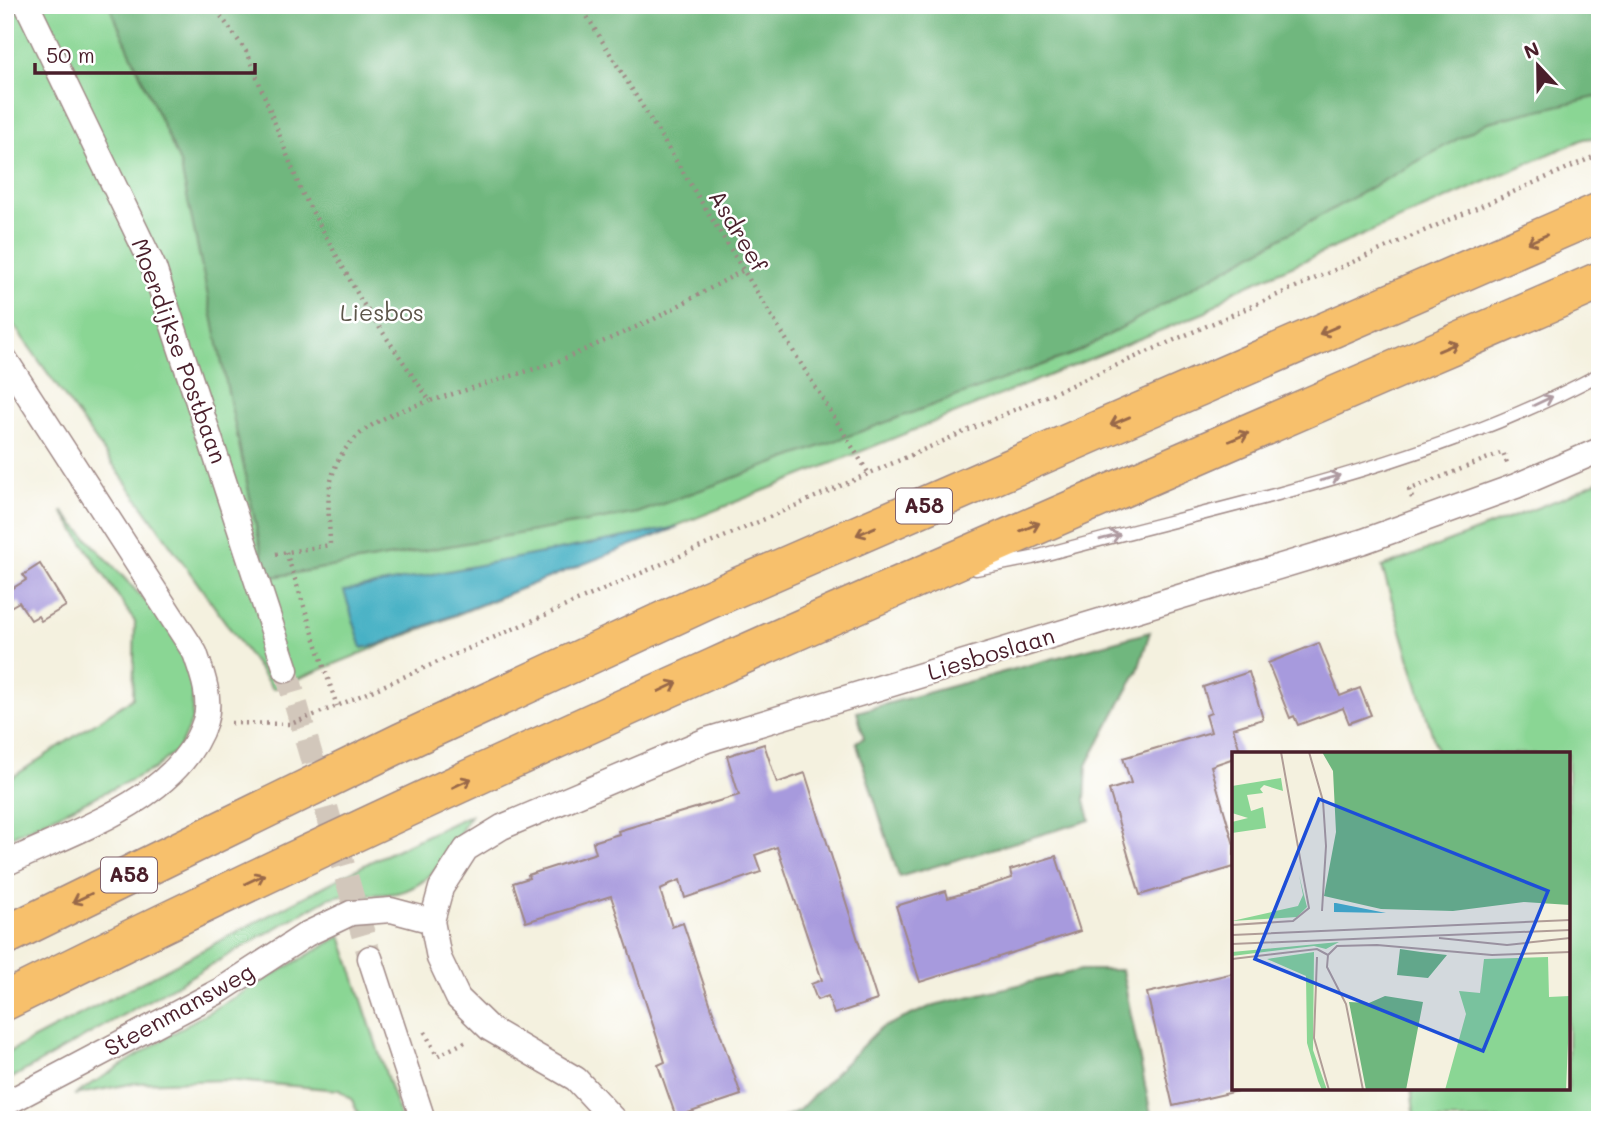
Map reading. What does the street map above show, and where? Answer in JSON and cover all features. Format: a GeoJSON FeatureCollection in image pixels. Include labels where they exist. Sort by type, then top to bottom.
{"type":"FeatureCollection","features":[{"type":"Feature","properties":{"kind":"highway","name":"A58"},"geometry":{"type":"LineString","coordinates":[[5,936],[402,742],[708,600],[1600,212]]}},
{"type":"Feature","properties":{"kind":"highway","name":"A58"},"geometry":{"type":"LineString","coordinates":[[5,1001],[206,902],[742,653],[1600,281]]}},
{"type":"Feature","properties":{"kind":"street","name":"Moerdijkse Postbaan"},"geometry":{"type":"LineString","coordinates":[[27,5],[154,268],[286,670]]}},
{"type":"Feature","properties":{"kind":"street"},"geometry":{"type":"LineString","coordinates":[[5,359],[195,653],[206,685],[206,719],[188,755],[157,786],[139,799],[5,864]]}},
{"type":"Feature","properties":{"kind":"street","name":"Liesboslaan"},"geometry":{"type":"LineString","coordinates":[[432,921],[441,888],[466,849],[502,827],[707,740],[1364,541],[1516,486],[1600,450]]}},
{"type":"Feature","properties":{"kind":"street","name":"Steenmansweg"},"geometry":{"type":"LineString","coordinates":[[5,1104],[221,990],[307,934],[351,913],[391,909],[432,921]]}},
{"type":"Feature","properties":{"kind":"street"},"geometry":{"type":"LineString","coordinates":[[432,921],[439,958],[458,998],[490,1029],[576,1080],[614,1120]]}},
{"type":"Feature","properties":{"kind":"street"},"geometry":{"type":"LineString","coordinates":[[370,958],[423,1120]]}},
{"type":"Feature","properties":{"kind":"lane","name":"A58"},"geometry":{"type":"LineString","coordinates":[[900,584],[1032,558],[1412,454],[1490,425],[1600,374]]}},
{"type":"Feature","properties":{"kind":"path"},"geometry":{"type":"LineString","coordinates":[[213,5],[248,54],[301,191],[356,291],[430,401]]}},
{"type":"Feature","properties":{"kind":"path","name":"Asdreef"},"geometry":{"type":"LineString","coordinates":[[580,5],[869,474]]}},
{"type":"Feature","properties":{"kind":"path"},"geometry":{"type":"LineString","coordinates":[[206,719],[248,726],[290,724],[337,706],[1600,154]]}},
{"type":"Feature","properties":{"kind":"path"},"geometry":{"type":"LineString","coordinates":[[337,706],[286,552],[330,545],[330,483],[338,456],[361,433],[391,413],[557,362],[654,319],[742,271]]}},
{"type":"Feature","properties":{"kind":"path"},"geometry":{"type":"LineString","coordinates":[[432,1047],[437,1056],[490,1029]]}},
{"type":"Feature","properties":{"kind":"green space","name":"Liesbos"},"geometry":{"type":"Polygon","coordinates":[[[5,5],[1600,5],[1600,137],[1584,139],[1234,291],[1206,312],[273,689],[5,313],[5,5]]]}},
{"type":"Feature","properties":{"kind":"green space","name":"Liesbos"},"geometry":{"type":"Polygon","coordinates":[[[109,5],[1600,5],[1600,96],[1488,122],[1078,352],[638,513],[267,578],[180,163],[109,5]]]}},
{"type":"Feature","properties":{"kind":"green space"},"geometry":{"type":"Polygon","coordinates":[[[1600,480],[1600,1120],[1415,1120],[1411,1090],[1570,1090],[1570,752],[1437,752],[1382,567],[1565,497],[1600,480]]]}},
{"type":"Feature","properties":{"kind":"green space"},"geometry":{"type":"Polygon","coordinates":[[[62,511],[168,625],[185,656],[193,684],[192,720],[179,748],[154,769],[5,840],[5,782],[133,698],[135,622],[62,511]]]}},
{"type":"Feature","properties":{"kind":"green space"},"geometry":{"type":"Polygon","coordinates":[[[1150,632],[1138,670],[1087,765],[1085,800],[1090,820],[899,877],[856,742],[864,738],[857,712],[1150,632]]]}},
{"type":"Feature","properties":{"kind":"green space"},"geometry":{"type":"Polygon","coordinates":[[[470,815],[438,866],[417,885],[388,894],[353,894],[329,898],[5,1082],[5,1054],[370,862],[470,815]]]}},
{"type":"Feature","properties":{"kind":"green space"},"geometry":{"type":"Polygon","coordinates":[[[341,936],[401,1120],[361,1120],[352,1100],[339,1090],[225,1080],[135,1083],[74,1095],[191,1022],[341,936]]]}},
{"type":"Feature","properties":{"kind":"green space"},"geometry":{"type":"Polygon","coordinates":[[[1081,970],[1122,970],[1152,1120],[779,1120],[799,1110],[879,1029],[934,1005],[1081,970]]]}},
{"type":"Feature","properties":{"kind":"water"},"geometry":{"type":"Polygon","coordinates":[[[678,527],[377,645],[362,648],[344,591],[678,527]]]}},
{"type":"Feature","properties":{"kind":"building"},"geometry":{"type":"Polygon","coordinates":[[[40,564],[66,606],[41,621],[38,616],[31,620],[19,602],[5,610],[5,575],[13,588],[26,580],[23,575],[40,564]]]}},
{"type":"Feature","properties":{"kind":"building"},"geometry":{"type":"Polygon","coordinates":[[[1319,643],[1340,696],[1360,688],[1371,715],[1349,723],[1343,708],[1298,725],[1294,716],[1290,718],[1268,663],[1319,643]]]}},
{"type":"Feature","properties":{"kind":"building"},"geometry":{"type":"Polygon","coordinates":[[[1249,672],[1263,719],[1233,728],[1240,752],[1232,752],[1232,759],[1211,766],[1232,838],[1232,868],[1140,895],[1109,790],[1131,783],[1123,758],[1211,732],[1206,715],[1211,713],[1203,687],[1249,672]]]}},
{"type":"Feature","properties":{"kind":"building"},"geometry":{"type":"Polygon","coordinates":[[[764,744],[777,783],[805,773],[877,1000],[834,1014],[828,996],[817,1000],[811,984],[822,980],[777,847],[755,855],[761,872],[685,898],[680,880],[667,885],[660,890],[672,927],[683,923],[741,1095],[676,1117],[658,1065],[665,1062],[611,896],[526,922],[513,883],[529,878],[528,875],[596,853],[593,842],[619,834],[618,831],[739,795],[727,756],[764,744]]]}},
{"type":"Feature","properties":{"kind":"building"},"geometry":{"type":"Polygon","coordinates":[[[1056,856],[1080,931],[920,982],[896,906],[946,891],[948,898],[1012,878],[1010,870],[1056,856]]]}},
{"type":"Feature","properties":{"kind":"building"},"geometry":{"type":"Polygon","coordinates":[[[1232,973],[1232,1090],[1242,1090],[1173,1106],[1147,993],[1232,973]]]}},
{"type":"Feature","properties":{"kind":"tunnel"},"geometry":{"type":"LineString","coordinates":[[286,670],[370,958]]}}]}
